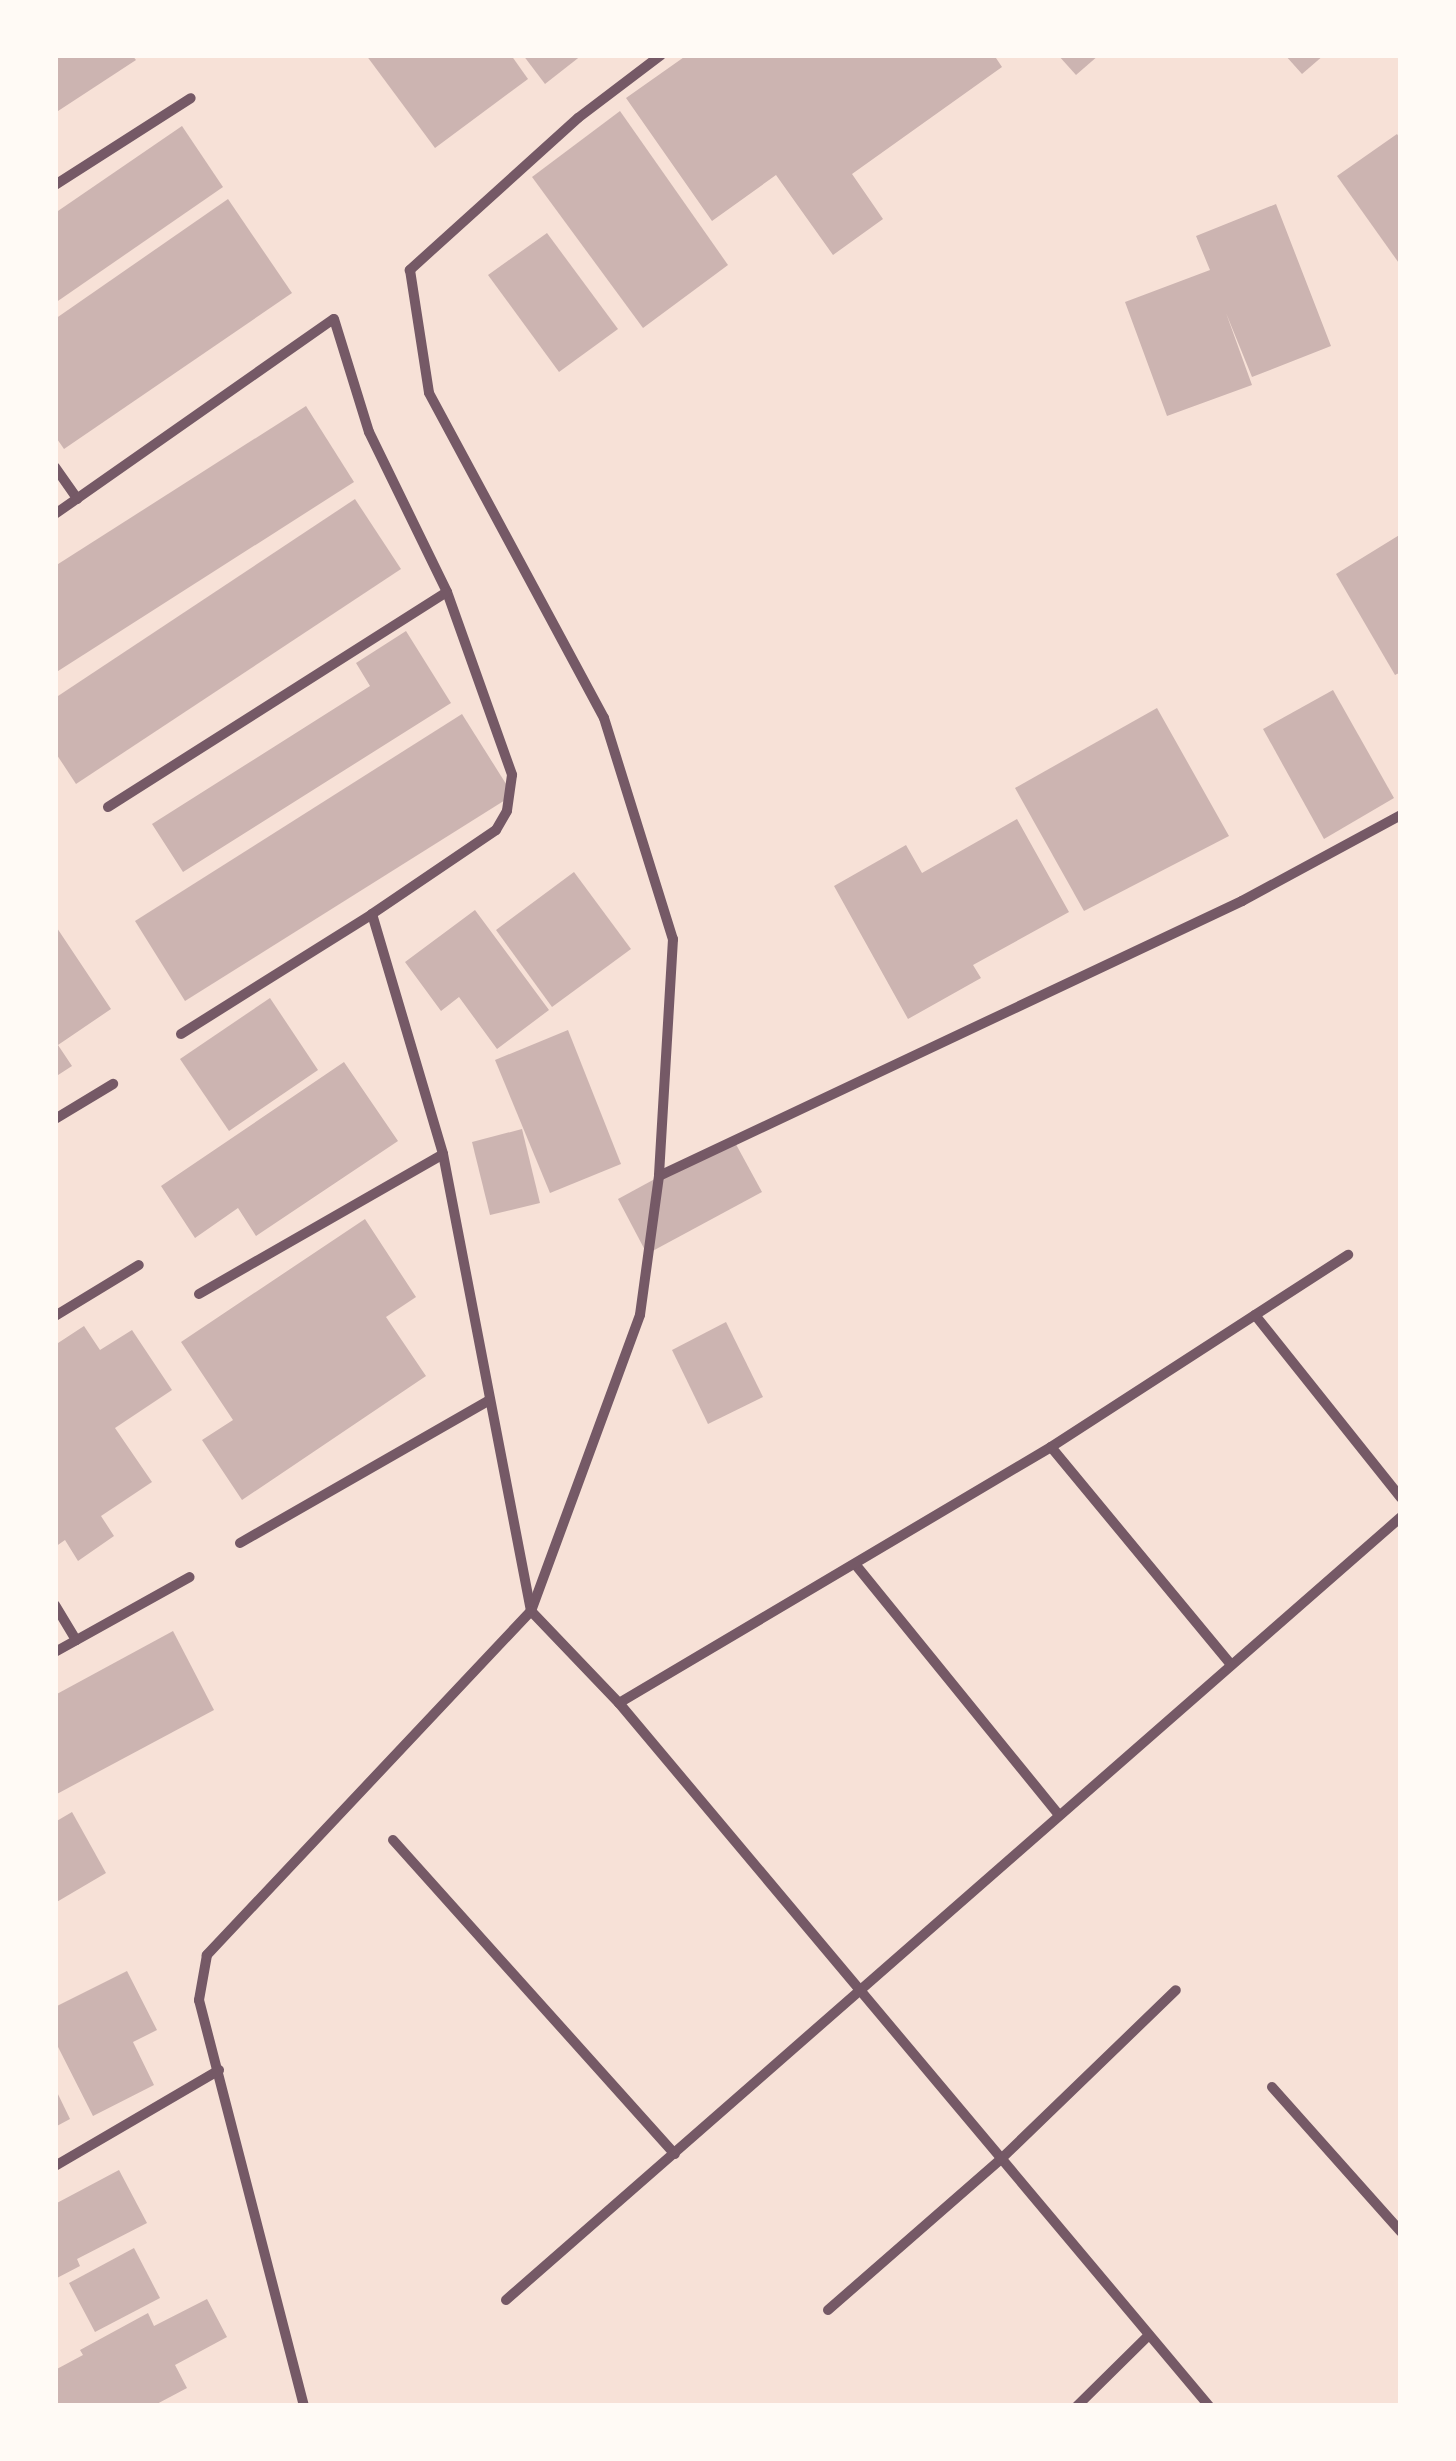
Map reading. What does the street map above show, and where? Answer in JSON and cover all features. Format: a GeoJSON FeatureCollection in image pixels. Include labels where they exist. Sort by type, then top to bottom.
{"type":"FeatureCollection","features":[{"type":"Feature","properties":{"kind":"street"},"geometry":{"type":"LineString","coordinates":[[304,2406],[199,2000],[207,1955],[530,1611],[640,1314],[659,1176],[673,939],[604,718],[429,392],[410,270],[578,118],[661,55]]}},
{"type":"Feature","properties":{"kind":"street"},"geometry":{"type":"LineString","coordinates":[[55,185],[191,98]]}},
{"type":"Feature","properties":{"kind":"street"},"geometry":{"type":"LineString","coordinates":[[55,514],[334,319],[369,432],[447,592],[512,776],[507,811],[476,847],[181,1034]]}},
{"type":"Feature","properties":{"kind":"street"},"geometry":{"type":"LineString","coordinates":[[55,467],[78,498]]}},
{"type":"Feature","properties":{"kind":"street"},"geometry":{"type":"LineString","coordinates":[[108,807],[447,592]]}},
{"type":"Feature","properties":{"kind":"street"},"geometry":{"type":"LineString","coordinates":[[659,1176],[1242,902],[1401,815]]}},
{"type":"Feature","properties":{"kind":"street"},"geometry":{"type":"LineString","coordinates":[[372,914],[444,1154],[530,1611],[619,1703],[1209,2406]]}},
{"type":"Feature","properties":{"kind":"street"},"geometry":{"type":"LineString","coordinates":[[55,1120],[113,1084]]}},
{"type":"Feature","properties":{"kind":"street"},"geometry":{"type":"LineString","coordinates":[[199,1294],[444,1154]]}},
{"type":"Feature","properties":{"kind":"street"},"geometry":{"type":"LineString","coordinates":[[619,1703],[1051,1447],[1348,1255]]}},
{"type":"Feature","properties":{"kind":"street"},"geometry":{"type":"LineString","coordinates":[[55,1316],[139,1265]]}},
{"type":"Feature","properties":{"kind":"street"},"geometry":{"type":"LineString","coordinates":[[1255,1316],[1401,1498]]}},
{"type":"Feature","properties":{"kind":"street"},"geometry":{"type":"LineString","coordinates":[[240,1543],[490,1400]]}},
{"type":"Feature","properties":{"kind":"street"},"geometry":{"type":"LineString","coordinates":[[1051,1447],[1230,1663]]}},
{"type":"Feature","properties":{"kind":"street"},"geometry":{"type":"LineString","coordinates":[[506,2300],[675,2154],[856,1988],[1401,1517]]}},
{"type":"Feature","properties":{"kind":"street"},"geometry":{"type":"LineString","coordinates":[[855,1564],[1057,1813]]}},
{"type":"Feature","properties":{"kind":"street"},"geometry":{"type":"LineString","coordinates":[[55,1652],[190,1577]]}},
{"type":"Feature","properties":{"kind":"street"},"geometry":{"type":"LineString","coordinates":[[55,1605],[76,1640]]}},
{"type":"Feature","properties":{"kind":"street"},"geometry":{"type":"LineString","coordinates":[[393,1840],[675,2154]]}},
{"type":"Feature","properties":{"kind":"street"},"geometry":{"type":"LineString","coordinates":[[828,2310],[1001,2159],[1176,1990]]}},
{"type":"Feature","properties":{"kind":"street"},"geometry":{"type":"LineString","coordinates":[[55,2166],[219,2070]]}},
{"type":"Feature","properties":{"kind":"street"},"geometry":{"type":"LineString","coordinates":[[1272,2087],[1401,2232]]}},
{"type":"Feature","properties":{"kind":"street"},"geometry":{"type":"LineString","coordinates":[[1077,2406],[1148,2336]]}},
{"type":"Feature","properties":{"kind":"building"},"geometry":{"type":"Polygon","coordinates":[[[55,55],[132,55],[136,60],[55,113],[55,55]]]}},
{"type":"Feature","properties":{"kind":"building"},"geometry":{"type":"Polygon","coordinates":[[[366,55],[511,55],[528,79],[435,148],[366,55]]]}},
{"type":"Feature","properties":{"kind":"building"},"geometry":{"type":"Polygon","coordinates":[[[523,55],[582,55],[545,84],[523,55]]]}},
{"type":"Feature","properties":{"kind":"building"},"geometry":{"type":"Polygon","coordinates":[[[687,55],[994,55],[1002,67],[852,174],[883,219],[833,255],[776,175],[712,221],[626,98],[687,55]]]}},
{"type":"Feature","properties":{"kind":"building"},"geometry":{"type":"Polygon","coordinates":[[[1058,55],[1099,55],[1076,75],[1058,55]]]}},
{"type":"Feature","properties":{"kind":"building"},"geometry":{"type":"Polygon","coordinates":[[[1285,55],[1324,55],[1302,74],[1285,55]]]}},
{"type":"Feature","properties":{"kind":"building"},"geometry":{"type":"Polygon","coordinates":[[[620,111],[728,265],[643,328],[532,177],[620,111]]]}},
{"type":"Feature","properties":{"kind":"building"},"geometry":{"type":"Polygon","coordinates":[[[182,126],[223,187],[55,303],[55,213],[182,126]]]}},
{"type":"Feature","properties":{"kind":"building"},"geometry":{"type":"Polygon","coordinates":[[[1397,134],[1401,140],[1401,266],[1337,176],[1397,134]]]}},
{"type":"Feature","properties":{"kind":"building"},"geometry":{"type":"Polygon","coordinates":[[[228,199],[292,293],[64,449],[55,436],[55,319],[228,199]]]}},
{"type":"Feature","properties":{"kind":"building"},"geometry":{"type":"Polygon","coordinates":[[[1276,204],[1331,346],[1252,377],[1226,313],[1252,385],[1167,416],[1125,302],[1210,270],[1196,236],[1276,204]]]}},
{"type":"Feature","properties":{"kind":"building"},"geometry":{"type":"Polygon","coordinates":[[[547,233],[618,329],[559,372],[488,275],[547,233]]]}},
{"type":"Feature","properties":{"kind":"building"},"geometry":{"type":"Polygon","coordinates":[[[306,406],[354,482],[55,673],[55,566],[306,406]]]}},
{"type":"Feature","properties":{"kind":"building"},"geometry":{"type":"Polygon","coordinates":[[[355,499],[401,569],[76,784],[55,752],[55,698],[355,499]]]}},
{"type":"Feature","properties":{"kind":"building"},"geometry":{"type":"Polygon","coordinates":[[[1401,534],[1401,672],[1395,675],[1336,574],[1401,534]]]}},
{"type":"Feature","properties":{"kind":"building"},"geometry":{"type":"Polygon","coordinates":[[[406,631],[451,703],[183,872],[152,824],[370,686],[356,663],[406,631]]]}},
{"type":"Feature","properties":{"kind":"building"},"geometry":{"type":"Polygon","coordinates":[[[1333,690],[1394,798],[1324,839],[1263,729],[1333,690]]]}},
{"type":"Feature","properties":{"kind":"building"},"geometry":{"type":"Polygon","coordinates":[[[1157,708],[1229,836],[1084,911],[1015,788],[1157,708]]]}},
{"type":"Feature","properties":{"kind":"building"},"geometry":{"type":"Polygon","coordinates":[[[462,714],[513,795],[185,1001],[135,921],[462,714]]]}},
{"type":"Feature","properties":{"kind":"building"},"geometry":{"type":"Polygon","coordinates":[[[1017,819],[1069,912],[973,965],[981,978],[908,1019],[834,886],[906,845],[922,873],[1017,819]]]}},
{"type":"Feature","properties":{"kind":"building"},"geometry":{"type":"Polygon","coordinates":[[[574,872],[631,949],[552,1007],[496,930],[574,872]]]}},
{"type":"Feature","properties":{"kind":"building"},"geometry":{"type":"Polygon","coordinates":[[[475,910],[549,1010],[497,1049],[459,997],[441,1011],[405,962],[475,910]]]}},
{"type":"Feature","properties":{"kind":"building"},"geometry":{"type":"Polygon","coordinates":[[[55,925],[111,1009],[58,1045],[72,1066],[55,1077],[55,925]]]}},
{"type":"Feature","properties":{"kind":"building"},"geometry":{"type":"Polygon","coordinates":[[[270,998],[318,1070],[229,1131],[180,1059],[270,998]]]}},
{"type":"Feature","properties":{"kind":"building"},"geometry":{"type":"Polygon","coordinates":[[[568,1030],[621,1164],[550,1193],[495,1060],[568,1030]]]}},
{"type":"Feature","properties":{"kind":"building"},"geometry":{"type":"Polygon","coordinates":[[[344,1062],[398,1141],[256,1236],[238,1208],[195,1238],[161,1186],[344,1062]]]}},
{"type":"Feature","properties":{"kind":"building"},"geometry":{"type":"Polygon","coordinates":[[[522,1129],[540,1203],[490,1215],[472,1142],[522,1129]]]}},
{"type":"Feature","properties":{"kind":"building"},"geometry":{"type":"Polygon","coordinates":[[[732,1137],[762,1192],[647,1254],[618,1199],[732,1137]]]}},
{"type":"Feature","properties":{"kind":"building"},"geometry":{"type":"Polygon","coordinates":[[[365,1219],[416,1297],[386,1317],[426,1376],[242,1500],[202,1440],[233,1420],[181,1342],[365,1219]]]}},
{"type":"Feature","properties":{"kind":"building"},"geometry":{"type":"Polygon","coordinates":[[[726,1322],[763,1397],[708,1424],[672,1350],[726,1322]]]}},
{"type":"Feature","properties":{"kind":"building"},"geometry":{"type":"Polygon","coordinates":[[[84,1326],[100,1350],[132,1330],[172,1390],[115,1428],[152,1482],[101,1516],[114,1536],[78,1561],[65,1540],[55,1547],[55,1345],[84,1326]]]}},
{"type":"Feature","properties":{"kind":"building"},"geometry":{"type":"Polygon","coordinates":[[[173,1631],[214,1710],[55,1795],[55,1695],[173,1631]]]}},
{"type":"Feature","properties":{"kind":"building"},"geometry":{"type":"Polygon","coordinates":[[[72,1812],[106,1873],[55,1903],[55,1822],[72,1812]]]}},
{"type":"Feature","properties":{"kind":"building"},"geometry":{"type":"Polygon","coordinates":[[[127,1971],[157,2030],[133,2042],[154,2085],[93,2116],[55,2041],[55,2007],[127,1971]]]}},
{"type":"Feature","properties":{"kind":"building"},"geometry":{"type":"Polygon","coordinates":[[[55,2088],[70,2119],[55,2127],[55,2088]]]}},
{"type":"Feature","properties":{"kind":"building"},"geometry":{"type":"Polygon","coordinates":[[[119,2170],[147,2223],[77,2259],[80,2266],[55,2279],[55,2204],[119,2170]]]}},
{"type":"Feature","properties":{"kind":"building"},"geometry":{"type":"Polygon","coordinates":[[[134,2248],[160,2298],[95,2332],[69,2283],[134,2248]]]}},
{"type":"Feature","properties":{"kind":"building"},"geometry":{"type":"Polygon","coordinates":[[[207,2299],[227,2337],[175,2365],[187,2388],[153,2406],[55,2406],[55,2370],[83,2355],[80,2350],[148,2313],[154,2326],[207,2299]]]}}]}
